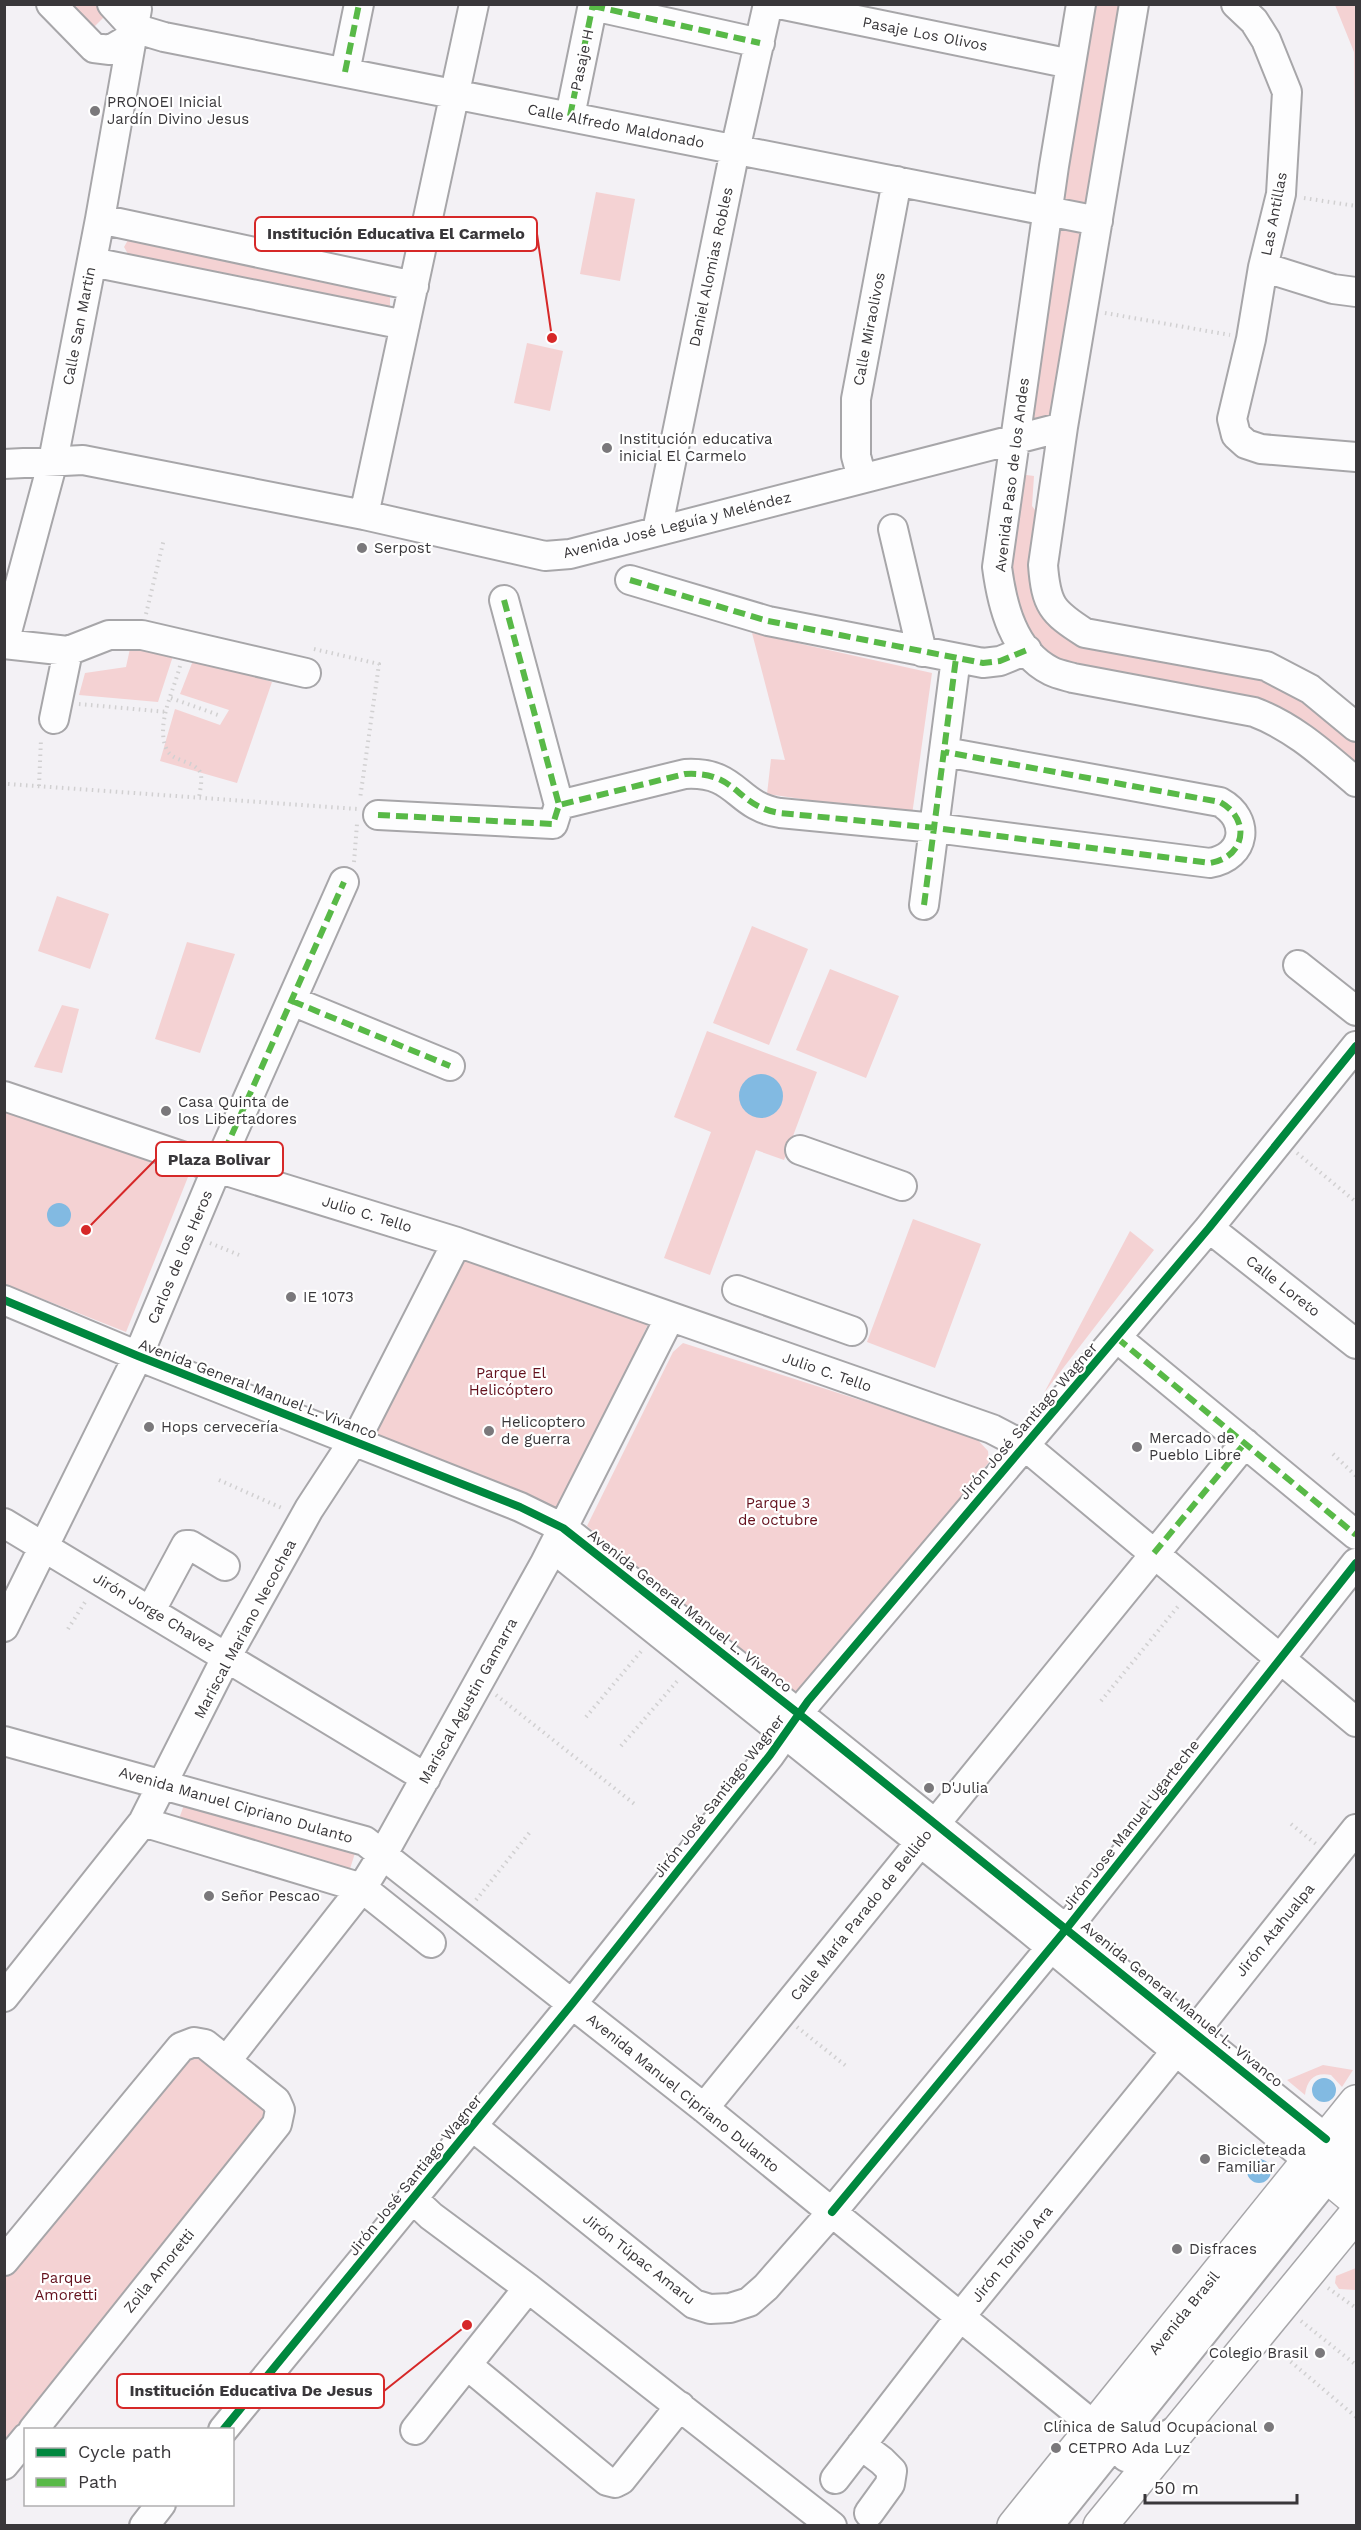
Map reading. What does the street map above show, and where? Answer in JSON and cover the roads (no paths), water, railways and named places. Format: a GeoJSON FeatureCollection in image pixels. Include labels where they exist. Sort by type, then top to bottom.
{"type":"FeatureCollection","features":[{"type":"Feature","properties":{"kind":"main road","name":"Avenida Brasil"},"geometry":{"type":"LineString","coordinates":[[1103,2524],[1179,2428],[1297,2287],[1343,2171],[1356,2102]]}},
{"type":"Feature","properties":{"kind":"main road","name":"Avenida Brasil"},"geometry":{"type":"LineString","coordinates":[[1014,2526],[1093,2425],[1343,2171]]}},
{"type":"Feature","properties":{"kind":"main road"},"geometry":{"type":"LineString","coordinates":[[1297,2287],[1331,2261],[1356,2252]]}},
{"type":"Feature","properties":{"kind":"street"},"geometry":{"type":"LineString","coordinates":[[51,4],[94,48],[110,50],[135,23],[111,4]]}},
{"type":"Feature","properties":{"kind":"street"},"geometry":{"type":"LineString","coordinates":[[345,72],[359,4]]}},
{"type":"Feature","properties":{"kind":"street"},"geometry":{"type":"LineString","coordinates":[[364,515],[474,4]]}},
{"type":"Feature","properties":{"kind":"street","name":"Daniel Alomias Robles"},"geometry":{"type":"LineString","coordinates":[[657,531],[735,150],[768,4]]}},
{"type":"Feature","properties":{"kind":"street","name":"Pasaje Los Olivos"},"geometry":{"type":"LineString","coordinates":[[779,4],[1071,64]]}},
{"type":"Feature","properties":{"kind":"street","name":"Avenida Paso de los Andes"},"geometry":{"type":"LineString","coordinates":[[1081,4],[1048,211],[997,567],[1007,616],[1016,636],[1027,650],[1050,671],[1073,678],[1254,712],[1275,720],[1302,736],[1356,782]]}},
{"type":"Feature","properties":{"kind":"street"},"geometry":{"type":"LineString","coordinates":[[1134,4],[1063,427],[1043,565],[1044,587],[1051,607],[1065,621],[1085,633],[1266,666],[1310,690],[1356,727]]}},
{"type":"Feature","properties":{"kind":"street","name":"Las Antillas"},"geometry":{"type":"LineString","coordinates":[[1236,4],[1254,21],[1266,40],[1287,93],[1281,194],[1263,267],[1251,339],[1232,418],[1236,435],[1246,444],[1261,449],[1356,457]]}},
{"type":"Feature","properties":{"kind":"street"},"geometry":{"type":"LineString","coordinates":[[593,5],[646,10],[759,43]]}},
{"type":"Feature","properties":{"kind":"street","name":"Pasaje H"},"geometry":{"type":"LineString","coordinates":[[570,116],[593,5]]}},
{"type":"Feature","properties":{"kind":"street","name":"Calle Alfredo Maldonado"},"geometry":{"type":"LineString","coordinates":[[135,23],[164,37],[1098,221]]}},
{"type":"Feature","properties":{"kind":"street","name":"Calle San Martin"},"geometry":{"type":"LineString","coordinates":[[4,644],[52,461],[92,262],[135,23]]}},
{"type":"Feature","properties":{"kind":"street","name":"Calle Miraolivos"},"geometry":{"type":"LineString","coordinates":[[862,478],[856,456],[856,399],[897,181]]}},
{"type":"Feature","properties":{"kind":"street"},"geometry":{"type":"LineString","coordinates":[[100,219],[414,286]]}},
{"type":"Feature","properties":{"kind":"street"},"geometry":{"type":"LineString","coordinates":[[92,262],[405,326]]}},
{"type":"Feature","properties":{"kind":"street"},"geometry":{"type":"LineString","coordinates":[[1263,267],[1334,289],[1356,292]]}},
{"type":"Feature","properties":{"kind":"street","name":"Avenida José Leguía y Meléndez"},"geometry":{"type":"LineString","coordinates":[[4,464],[83,460],[364,515],[545,556],[570,554],[1063,427]]}},
{"type":"Feature","properties":{"kind":"street"},"geometry":{"type":"LineString","coordinates":[[893,529],[922,651]]}},
{"type":"Feature","properties":{"kind":"street"},"geometry":{"type":"LineString","coordinates":[[630,580],[768,621],[983,663],[1000,661],[1027,650]]}},
{"type":"Feature","properties":{"kind":"street"},"geometry":{"type":"LineString","coordinates":[[368,812],[553,824],[559,806],[504,600]]}},
{"type":"Feature","properties":{"kind":"street"},"geometry":{"type":"LineString","coordinates":[[4,644],[68,651],[149,620],[186,645],[307,661]]}},
{"type":"Feature","properties":{"kind":"street"},"geometry":{"type":"LineString","coordinates":[[55,711],[68,651]]}},
{"type":"Feature","properties":{"kind":"street"},"geometry":{"type":"LineString","coordinates":[[924,905],[956,658]]}},
{"type":"Feature","properties":{"kind":"street"},"geometry":{"type":"LineString","coordinates":[[559,806],[685,774],[698,773],[724,780],[735,787],[749,802],[769,811],[934,828],[1210,863],[1226,858],[1237,846],[1240,838],[1239,821],[1228,807],[1220,802],[945,752]]}},
{"type":"Feature","properties":{"kind":"street","name":"Carlos de los Heros"},"geometry":{"type":"LineString","coordinates":[[4,1627],[46,1547],[138,1356],[217,1168],[342,886]]}},
{"type":"Feature","properties":{"kind":"street"},"geometry":{"type":"LineString","coordinates":[[1298,965],[1356,1011]]}},
{"type":"Feature","properties":{"kind":"street"},"geometry":{"type":"LineString","coordinates":[[292,1001],[450,1066]]}},
{"type":"Feature","properties":{"kind":"street","name":"Jirón José Santiago Wagner"},"geometry":{"type":"LineString","coordinates":[[225,2428],[572,2004],[770,1755],[792,1723],[1209,1228],[1356,1046]]}},
{"type":"Feature","properties":{"kind":"street","name":"Julio C. Tello"},"geometry":{"type":"LineString","coordinates":[[4,1096],[217,1168],[457,1242],[992,1429],[1025,1446],[1356,1722]]}},
{"type":"Feature","properties":{"kind":"street"},"geometry":{"type":"LineString","coordinates":[[800,1150],[902,1186]]}},
{"type":"Feature","properties":{"kind":"street","name":"Calle Loreto"},"geometry":{"type":"LineString","coordinates":[[1209,1228],[1356,1344]]}},
{"type":"Feature","properties":{"kind":"street","name":"Mariscal Mariano Necochea"},"geometry":{"type":"LineString","coordinates":[[4,1997],[144,1822],[227,1656],[305,1517],[354,1440],[457,1242]]}},
{"type":"Feature","properties":{"kind":"street"},"geometry":{"type":"LineString","coordinates":[[737,1290],[852,1331]]}},
{"type":"Feature","properties":{"kind":"street","name":"Avenida General Manuel L. Vivanco"},"geometry":{"type":"LineString","coordinates":[[4,1300],[138,1356],[520,1507],[792,1723],[1343,2171]]}},
{"type":"Feature","properties":{"kind":"street","name":"Mariscal Agustin Gamarra"},"geometry":{"type":"LineString","coordinates":[[226,2060],[362,1888],[383,1854],[558,1538],[574,1502],[669,1317]]}},
{"type":"Feature","properties":{"kind":"street"},"geometry":{"type":"LineString","coordinates":[[1117,1338],[1356,1535]]}},
{"type":"Feature","properties":{"kind":"street","name":"Calle María Parado de Bellido"},"geometry":{"type":"LineString","coordinates":[[704,2108],[1245,1443]]}},
{"type":"Feature","properties":{"kind":"street","name":"Jirón Jorge Chavez"},"geometry":{"type":"LineString","coordinates":[[4,1523],[426,1778]]}},
{"type":"Feature","properties":{"kind":"street","name":"Avenida General Manuel L. Vivanco"},"geometry":{"type":"LineString","coordinates":[[558,1538],[658,1631],[694,1661],[792,1723]]}},
{"type":"Feature","properties":{"kind":"street"},"geometry":{"type":"LineString","coordinates":[[151,1610],[186,1545],[190,1545],[225,1566]]}},
{"type":"Feature","properties":{"kind":"street","name":"Jirón Jose Manuel Ugarteche"},"geometry":{"type":"LineString","coordinates":[[832,2212],[1058,1938],[1356,1563]]}},
{"type":"Feature","properties":{"kind":"street","name":"Avenida Manuel Cipriano Dulanto"},"geometry":{"type":"LineString","coordinates":[[4,1741],[365,1841],[704,2108],[1093,2425]]}},
{"type":"Feature","properties":{"kind":"street"},"geometry":{"type":"LineString","coordinates":[[144,1822],[362,1888],[431,1943]]}},
{"type":"Feature","properties":{"kind":"street","name":"Jirón Atahualpa"},"geometry":{"type":"LineString","coordinates":[[1184,2041],[1356,1829]]}},
{"type":"Feature","properties":{"kind":"street","name":"Jirón Toribio Ara"},"geometry":{"type":"LineString","coordinates":[[835,2479],[960,2317],[1184,2041]]}},
{"type":"Feature","properties":{"kind":"street"},"geometry":{"type":"LineString","coordinates":[[6,2257],[181,2047],[194,2042],[205,2044],[226,2060]]}},
{"type":"Feature","properties":{"kind":"street","name":"Zoila Amoretti"},"geometry":{"type":"LineString","coordinates":[[35,2428],[277,2124],[280,2110],[276,2101],[226,2060]]}},
{"type":"Feature","properties":{"kind":"street","name":"Jirón Túpac Amaru"},"geometry":{"type":"LineString","coordinates":[[472,2126],[680,2295],[694,2304],[710,2309],[730,2308],[749,2302],[766,2287],[832,2212]]}},
{"type":"Feature","properties":{"kind":"street","name":"Avenida Brasil"},"geometry":{"type":"LineString","coordinates":[[1070,2526],[1126,2457],[1343,2171]]}},
{"type":"Feature","properties":{"kind":"street","name":"Avenida Brasil"},"geometry":{"type":"LineString","coordinates":[[1048,2526],[1343,2171]]}},
{"type":"Feature","properties":{"kind":"street"},"geometry":{"type":"LineString","coordinates":[[412,2199],[832,2526]]}},
{"type":"Feature","properties":{"kind":"street"},"geometry":{"type":"LineString","coordinates":[[415,2430],[528,2288]]}},
{"type":"Feature","properties":{"kind":"street"},"geometry":{"type":"LineString","coordinates":[[467,2365],[607,2481],[621,2480],[680,2406]]}},
{"type":"Feature","properties":{"kind":"street"},"geometry":{"type":"LineString","coordinates":[[1126,2457],[1179,2428]]}},
{"type":"Feature","properties":{"kind":"street"},"geometry":{"type":"LineString","coordinates":[[5,2462],[24,2440]]}},
{"type":"Feature","properties":{"kind":"street"},"geometry":{"type":"LineString","coordinates":[[861,2445],[891,2471],[890,2484],[869,2513]]}},
{"type":"Feature","properties":{"kind":"street"},"geometry":{"type":"LineString","coordinates":[[144,2526],[160,2506]]}},
{"type":"Feature","properties":{"kind":"water"},"geometry":{"type":"Polygon","coordinates":[[[761,1074],[777,1080],[783,1096],[777,1112],[761,1118],[745,1112],[739,1096],[745,1080],[761,1074]]]}},
{"type":"Feature","properties":{"kind":"water"},"geometry":{"type":"Polygon","coordinates":[[[59,1203],[68,1206],[71,1215],[68,1224],[59,1227],[50,1224],[47,1215],[50,1206],[59,1203]]]}},
{"type":"Feature","properties":{"kind":"water"},"geometry":{"type":"Polygon","coordinates":[[[1324,2078],[1329,2079],[1335,2085],[1335,2095],[1329,2101],[1324,2102],[1319,2101],[1313,2095],[1312,2090],[1313,2085],[1319,2079],[1324,2078]]]}},
{"type":"Feature","properties":{"kind":"water"},"geometry":{"type":"Polygon","coordinates":[[[1259,2159],[1264,2160],[1270,2166],[1270,2176],[1264,2182],[1259,2183],[1254,2182],[1248,2176],[1247,2171],[1248,2166],[1254,2160],[1259,2159]]]}},
{"type":"Feature","properties":{"kind":"place","name":"PRONOEI Inicial Jardín Divino Jesus"},"geometry":{"type":"Point","coordinates":[95,111]}},
{"type":"Feature","properties":{"kind":"place","name":"Institución Educativa El Carmelo"},"geometry":{"type":"Point","coordinates":[552,338]}},
{"type":"Feature","properties":{"kind":"place","name":"Institución educativa inicial El Carmelo"},"geometry":{"type":"Point","coordinates":[607,448]}},
{"type":"Feature","properties":{"kind":"place","name":"Serpost"},"geometry":{"type":"Point","coordinates":[362,548]}},
{"type":"Feature","properties":{"kind":"place","name":"Casa Quinta de los Libertadores"},"geometry":{"type":"Point","coordinates":[166,1111]}},
{"type":"Feature","properties":{"kind":"place","name":"Plaza Bolivar"},"geometry":{"type":"Point","coordinates":[86,1230]}},
{"type":"Feature","properties":{"kind":"place","name":"IE 1073"},"geometry":{"type":"Point","coordinates":[291,1297]}},
{"type":"Feature","properties":{"kind":"place","name":"Hops cervecería"},"geometry":{"type":"Point","coordinates":[149,1427]}},
{"type":"Feature","properties":{"kind":"place","name":"Helicoptero de guerra"},"geometry":{"type":"Point","coordinates":[489,1431]}},
{"type":"Feature","properties":{"kind":"place","name":"Mercado de Pueblo Libre"},"geometry":{"type":"Point","coordinates":[1137,1447]}},
{"type":"Feature","properties":{"kind":"place","name":"D'Julia"},"geometry":{"type":"Point","coordinates":[929,1788]}},
{"type":"Feature","properties":{"kind":"place","name":"Señor Pescao"},"geometry":{"type":"Point","coordinates":[209,1896]}},
{"type":"Feature","properties":{"kind":"place","name":"Bicicleteada Familiar"},"geometry":{"type":"Point","coordinates":[1205,2159]}},
{"type":"Feature","properties":{"kind":"place","name":"Disfraces"},"geometry":{"type":"Point","coordinates":[1177,2249]}},
{"type":"Feature","properties":{"kind":"place","name":"Institución Educativa De Jesus"},"geometry":{"type":"Point","coordinates":[467,2325]}},
{"type":"Feature","properties":{"kind":"place","name":"Colegio Brasil"},"geometry":{"type":"Point","coordinates":[1320,2353]}},
{"type":"Feature","properties":{"kind":"place","name":"Clínica de Salud Ocupacional"},"geometry":{"type":"Point","coordinates":[1269,2427]}},
{"type":"Feature","properties":{"kind":"place","name":"CETPRO Ada Luz"},"geometry":{"type":"Point","coordinates":[1056,2448]}},
{"type":"Feature","properties":{"kind":"park label","name":"Parque El Helicóptero"},"geometry":{"type":"Point","coordinates":[511,1382]}},
{"type":"Feature","properties":{"kind":"park label","name":"Parque 3 de octubre"},"geometry":{"type":"Point","coordinates":[778,1512]}},
{"type":"Feature","properties":{"kind":"park label","name":"Parque Amoretti"},"geometry":{"type":"Point","coordinates":[66,2286]}}]}
